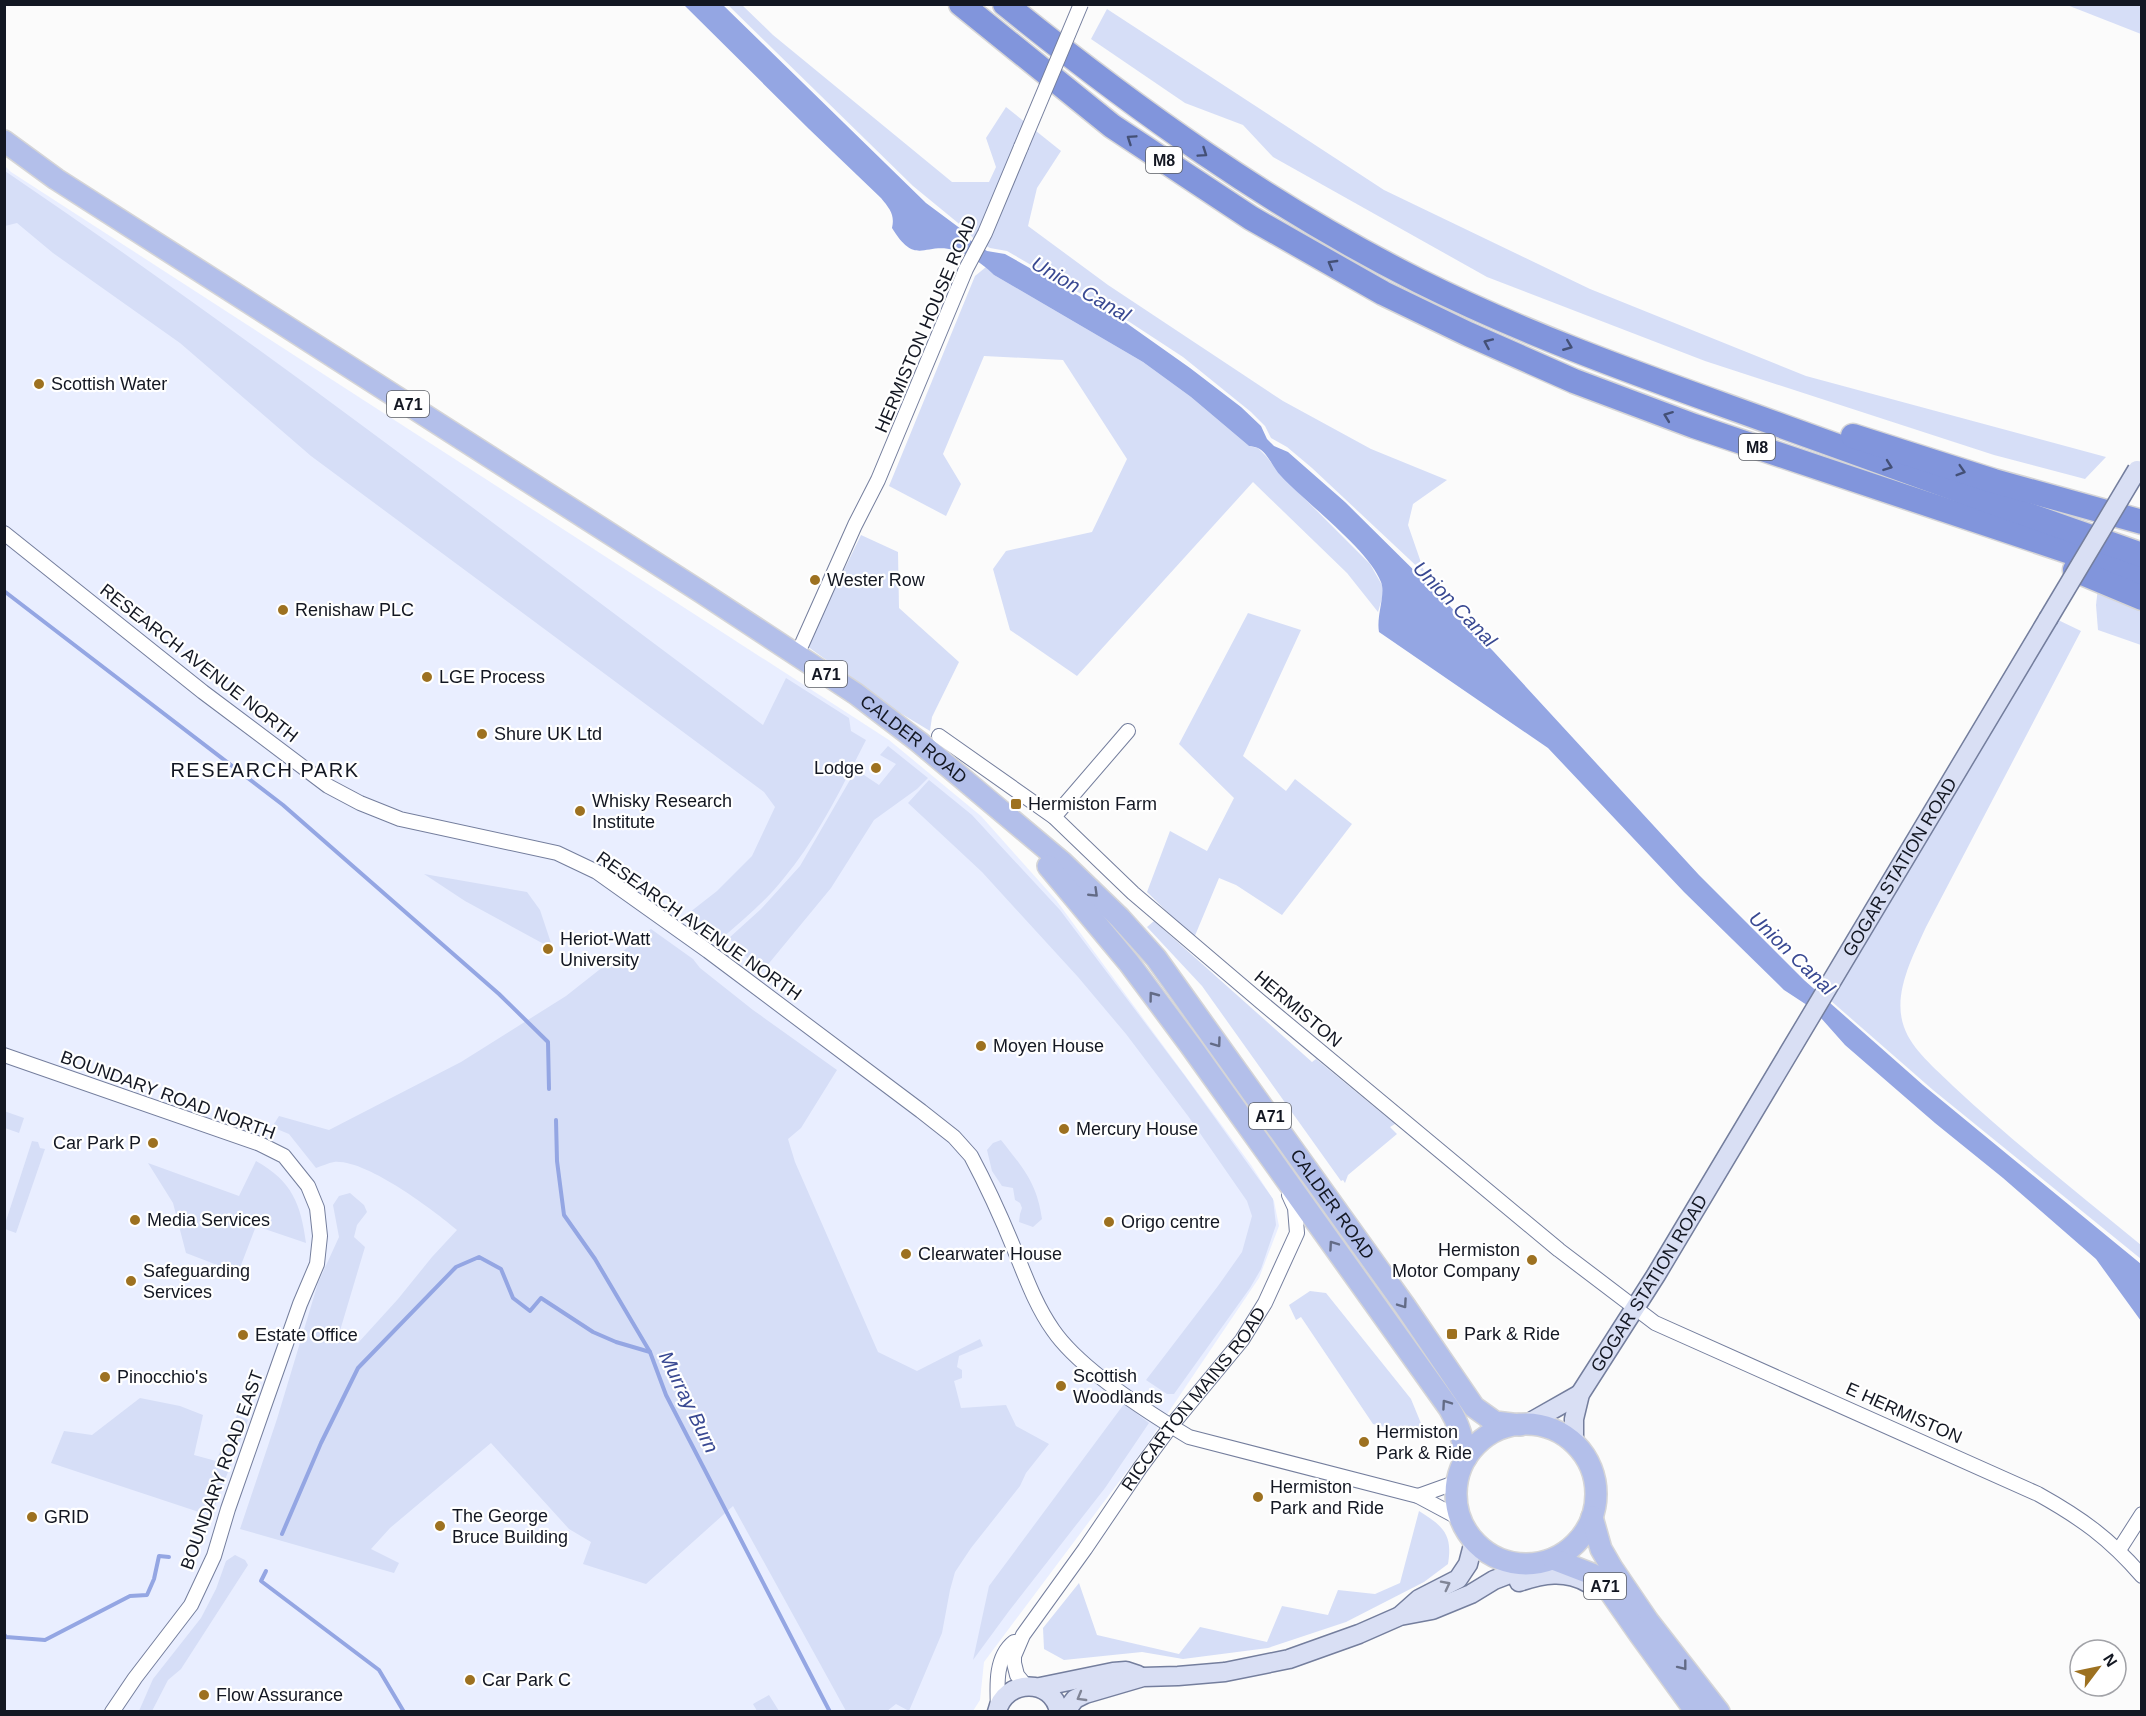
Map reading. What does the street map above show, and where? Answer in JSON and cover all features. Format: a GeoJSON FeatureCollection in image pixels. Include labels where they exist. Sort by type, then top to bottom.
{"type":"FeatureCollection","features":[{"type":"Feature","properties":{"kind":"highway","name":"M8"},"geometry":{"type":"LineString","coordinates":[[961,4],[1112,126],[1251,218],[1383,293],[1574,381],[2099,579],[2142,598]]}},
{"type":"Feature","properties":{"kind":"highway","name":"M8"},"geometry":{"type":"LineString","coordinates":[[1005,4],[1095,76],[1202,153],[1313,222],[1418,281],[1521,328],[1624,369],[2142,555]]}},
{"type":"Feature","properties":{"kind":"highway","name":"M8"},"geometry":{"type":"LineString","coordinates":[[1624,369],[1766,406],[1994,481],[2142,522]]}},
{"type":"Feature","properties":{"kind":"highway","name":"M8"},"geometry":{"type":"LineString","coordinates":[[1694,426],[2142,576]]}},
{"type":"Feature","properties":{"kind":"main road","name":"CALDER ROAD"},"geometry":{"type":"LineString","coordinates":[[4,141],[56,178],[761,630],[856,694],[890,719],[1062,862],[1120,918],[1156,958],[1399,1297],[1474,1407],[1495,1422],[1524,1424]]}},
{"type":"Feature","properties":{"kind":"main road","name":"CALDER ROAD"},"geometry":{"type":"LineString","coordinates":[[1002,813],[1129,963],[1262,1145],[1449,1408],[1462,1437],[1466,1458]]}},
{"type":"Feature","properties":{"kind":"main road"},"geometry":{"type":"LineString","coordinates":[[1524,1424],[1552,1429],[1574,1443],[1590,1465],[1594,1478],[1595,1504],[1592,1517],[1583,1534],[1570,1549],[1546,1561],[1521,1564],[1503,1560],[1487,1552],[1474,1541],[1461,1519],[1456,1501],[1457,1482],[1466,1458],[1476,1445],[1489,1435],[1504,1428],[1524,1424]]}},
{"type":"Feature","properties":{"kind":"main road","name":"A71"},"geometry":{"type":"LineString","coordinates":[[1592,1517],[1601,1549],[1612,1568],[1648,1621],[1719,1712]]}},
{"type":"Feature","properties":{"kind":"main road","name":"A71"},"geometry":{"type":"LineString","coordinates":[[1546,1561],[1592,1574],[1610,1592],[1696,1712]]}},
{"type":"Feature","properties":{"kind":"street","name":"HERMISTON HOUSE ROAD"},"geometry":{"type":"LineString","coordinates":[[797,655],[855,525],[878,480],[966,269],[985,233],[1081,4]]}},
{"type":"Feature","properties":{"kind":"street","name":"GOGAR STATION ROAD"},"geometry":{"type":"LineString","coordinates":[[1574,1443],[1574,1419],[1580,1394],[1636,1308],[1797,1041],[2139,466]]}},
{"type":"Feature","properties":{"kind":"street","name":"RESEARCH AVENUE NORTH"},"geometry":{"type":"LineString","coordinates":[[4,533],[203,692],[328,786],[360,803],[400,819],[557,853],[597,872],[708,951],[921,1111],[954,1137],[970,1156],[1038,1305],[1054,1332],[1093,1370],[1171,1426],[1189,1437],[1418,1496],[1461,1519]]}},
{"type":"Feature","properties":{"kind":"street"},"geometry":{"type":"LineString","coordinates":[[1054,818],[1128,731]]}},
{"type":"Feature","properties":{"kind":"street","name":"HERMISTON"},"geometry":{"type":"LineString","coordinates":[[939,736],[1054,818],[1133,893],[1261,1002],[1559,1250],[1636,1308]]}},
{"type":"Feature","properties":{"kind":"street","name":"BOUNDARY ROAD NORTH"},"geometry":{"type":"LineString","coordinates":[[4,1055],[260,1144],[284,1156],[308,1185]]}},
{"type":"Feature","properties":{"kind":"street","name":"RICCARTON MAINS ROAD"},"geometry":{"type":"LineString","coordinates":[[1033,1687],[1017,1675],[1014,1663],[1014,1656],[1023,1635],[1171,1426],[1242,1340],[1264,1303],[1297,1233],[1295,1208],[1262,1145]]}},
{"type":"Feature","properties":{"kind":"street","name":"BOUNDARY ROAD EAST"},"geometry":{"type":"LineString","coordinates":[[112,1712],[190,1605],[214,1557],[228,1509],[300,1304],[317,1264],[320,1236],[317,1209],[308,1185]]}},
{"type":"Feature","properties":{"kind":"street","name":"E HERMISTON"},"geometry":{"type":"LineString","coordinates":[[1636,1308],[1655,1323],[2038,1494],[2076,1515],[2119,1550],[2142,1576]]}},
{"type":"Feature","properties":{"kind":"street","name":"GOGAR STATION ROAD"},"geometry":{"type":"LineString","coordinates":[[1524,1424],[1580,1394]]}},
{"type":"Feature","properties":{"kind":"street"},"geometry":{"type":"LineString","coordinates":[[1418,1496],[1457,1482]]}},
{"type":"Feature","properties":{"kind":"street"},"geometry":{"type":"LineString","coordinates":[[2119,1550],[2142,1514]]}},
{"type":"Feature","properties":{"kind":"street"},"geometry":{"type":"LineString","coordinates":[[1400,1616],[1419,1599],[1458,1579],[1468,1564],[1474,1541]]}},
{"type":"Feature","properties":{"kind":"street"},"geometry":{"type":"LineString","coordinates":[[1065,1712],[1075,1699],[1085,1694],[1143,1677],[1225,1672],[1258,1666],[1317,1650],[1400,1616],[1432,1610],[1471,1594],[1494,1580],[1546,1561]]}},
{"type":"Feature","properties":{"kind":"street"},"geometry":{"type":"LineString","coordinates":[[1471,1594],[1497,1590],[1534,1577],[1554,1574],[1568,1575],[1591,1585],[1621,1619],[1640,1635]]}},
{"type":"Feature","properties":{"kind":"street","name":"RICCARTON MAINS ROAD"},"geometry":{"type":"LineString","coordinates":[[997,1710],[999,1669],[1010,1646],[1023,1635]]}},
{"type":"Feature","properties":{"kind":"street"},"geometry":{"type":"LineString","coordinates":[[1033,1687],[1113,1672],[1126,1671],[1143,1677]]}},
{"type":"Feature","properties":{"kind":"street","name":"RICCARTON MAINS ROAD"},"geometry":{"type":"LineString","coordinates":[[997,1710],[1003,1697],[1013,1690],[1033,1687],[1045,1690],[1054,1699],[1059,1712]]}},
{"type":"Feature","properties":{"kind":"shaded area"},"geometry":{"type":"Polygon","coordinates":[[[728,5],[742,5],[773,35],[952,182],[989,182],[996,167],[986,138],[1006,107],[1061,151],[1037,188],[1028,226],[1108,285],[1283,401],[1371,449],[1447,480],[1413,504],[1408,525],[1425,574],[1312,468],[1287,447],[1271,438],[1265,426],[1251,412],[1183,357],[1128,321],[1007,251],[990,248],[975,240],[963,227],[913,186],[728,5]]]}},
{"type":"Feature","properties":{"kind":"shaded area"},"geometry":{"type":"Polygon","coordinates":[[[2067,5],[2141,5],[2141,34],[2067,5]]]}},
{"type":"Feature","properties":{"kind":"shaded area"},"geometry":{"type":"Polygon","coordinates":[[[1107,9],[1384,190],[1590,289],[1806,376],[2106,457],[2085,479],[1994,455],[1705,361],[1487,277],[1273,157],[1243,125],[1185,103],[1091,39],[1107,9]]]}},
{"type":"Feature","properties":{"kind":"shaded area","name":"Heriot-Watt University"},"geometry":{"type":"Polygon","coordinates":[[[4,165],[11,172],[889,740],[981,816],[1056,900],[1251,1165],[1274,1201],[1279,1226],[1259,1278],[1145,1447],[984,1662],[980,1700],[973,1711],[5,1711],[4,165]]]}},
{"type":"Feature","properties":{"kind":"shaded area"},"geometry":{"type":"Polygon","coordinates":[[[5,171],[292,374],[763,725],[786,678],[849,718],[851,731],[866,740],[819,829],[770,895],[721,939],[685,916],[717,891],[752,856],[775,807],[764,792],[311,456],[180,343],[53,253],[17,223],[5,226],[5,171]]]}},
{"type":"Feature","properties":{"kind":"shaded area"},"geometry":{"type":"Polygon","coordinates":[[[986,267],[994,275],[1143,362],[1191,397],[1249,446],[1258,448],[1280,474],[1370,564],[1382,585],[1383,595],[1378,612],[1347,573],[1253,482],[1077,676],[1010,630],[993,569],[1006,551],[1092,532],[1127,459],[1063,360],[984,356],[943,454],[961,484],[946,516],[889,486],[975,276],[986,267]]]}},
{"type":"Feature","properties":{"kind":"shaded area"},"geometry":{"type":"Polygon","coordinates":[[[861,535],[898,552],[899,608],[959,662],[932,717],[930,731],[897,711],[807,646],[861,535]]]}},
{"type":"Feature","properties":{"kind":"shaded area"},"geometry":{"type":"Polygon","coordinates":[[[2099,579],[2141,598],[2141,645],[2098,630],[2096,605],[2099,579]]]}},
{"type":"Feature","properties":{"kind":"shaded area"},"geometry":{"type":"Polygon","coordinates":[[[1248,613],[1301,630],[1243,756],[1286,791],[1295,779],[1352,824],[1282,915],[1236,885],[1219,878],[1194,938],[1147,892],[1170,831],[1207,851],[1234,798],[1179,744],[1248,613]]]}},
{"type":"Feature","properties":{"kind":"shaded area"},"geometry":{"type":"Polygon","coordinates":[[[2056,619],[2081,631],[1915,950],[1902,989],[1901,1014],[1904,1027],[1913,1044],[1932,1066],[1999,1127],[2141,1245],[2141,1259],[1933,1090],[1830,1000],[2056,619]]]}},
{"type":"Feature","properties":{"kind":"shaded area"},"geometry":{"type":"Polygon","coordinates":[[[888,746],[928,778],[917,789],[874,820],[831,888],[761,973],[729,938],[761,909],[800,866],[854,773],[858,771],[879,785],[896,764],[880,755],[888,746]]]}},
{"type":"Feature","properties":{"kind":"shaded area"},"geometry":{"type":"Polygon","coordinates":[[[929,780],[972,815],[1060,910],[1185,1076],[1273,1199],[1276,1225],[1261,1269],[1250,1288],[1174,1394],[1167,1394],[1146,1380],[1242,1252],[1252,1216],[1247,1201],[1188,1116],[1126,1034],[1078,977],[982,872],[908,803],[929,780]]]}},
{"type":"Feature","properties":{"kind":"shaded area"},"geometry":{"type":"Polygon","coordinates":[[[424,874],[527,892],[540,910],[553,949],[465,901],[424,874]]]}},
{"type":"Feature","properties":{"kind":"shaded area"},"geometry":{"type":"Polygon","coordinates":[[[1154,921],[1312,1062],[1316,1059],[1395,1124],[1390,1127],[1397,1134],[1348,1175],[1345,1183],[1341,1181],[1202,986],[1147,927],[1154,921]]]}},
{"type":"Feature","properties":{"kind":"shaded area"},"geometry":{"type":"Polygon","coordinates":[[[651,929],[693,959],[700,968],[753,1010],[837,1070],[801,1128],[788,1139],[795,1162],[878,1352],[917,1371],[980,1339],[983,1346],[959,1356],[957,1367],[962,1370],[962,1378],[954,1381],[961,1408],[1006,1405],[1016,1426],[1049,1444],[955,1572],[942,1633],[909,1711],[896,1704],[887,1711],[846,1711],[733,1506],[646,1584],[583,1564],[591,1542],[569,1529],[491,1443],[390,1528],[371,1549],[399,1563],[394,1573],[240,1529],[277,1419],[318,1283],[339,1237],[333,1205],[339,1196],[350,1193],[364,1205],[367,1212],[357,1225],[354,1237],[365,1247],[339,1334],[358,1343],[457,1230],[398,1187],[363,1169],[347,1163],[334,1162],[316,1168],[289,1134],[272,1127],[279,1116],[329,1130],[461,1062],[566,996],[651,929]]]}},
{"type":"Feature","properties":{"kind":"shaded area"},"geometry":{"type":"Polygon","coordinates":[[[4,1111],[24,1118],[19,1133],[5,1128],[4,1111]]]}},
{"type":"Feature","properties":{"kind":"shaded area"},"geometry":{"type":"Polygon","coordinates":[[[1001,1140],[1022,1168],[1037,1195],[1042,1219],[1033,1227],[1019,1222],[1022,1208],[1015,1200],[1013,1188],[1002,1186],[992,1171],[987,1150],[993,1143],[1001,1140]]]}},
{"type":"Feature","properties":{"kind":"shaded area"},"geometry":{"type":"Polygon","coordinates":[[[32,1141],[38,1142],[40,1148],[45,1149],[16,1233],[5,1229],[5,1224],[32,1141]]]}},
{"type":"Feature","properties":{"kind":"shaded area"},"geometry":{"type":"Polygon","coordinates":[[[256,1161],[278,1177],[293,1195],[301,1217],[306,1243],[256,1226],[238,1273],[186,1253],[173,1203],[148,1163],[239,1196],[256,1161]]]}},
{"type":"Feature","properties":{"kind":"shaded area"},"geometry":{"type":"Polygon","coordinates":[[[1310,1291],[1326,1293],[1411,1399],[1427,1438],[1373,1424],[1301,1317],[1296,1320],[1289,1305],[1310,1291]]]}},
{"type":"Feature","properties":{"kind":"shaded area"},"geometry":{"type":"Polygon","coordinates":[[[140,1398],[180,1406],[203,1415],[194,1455],[216,1461],[237,1415],[248,1420],[211,1516],[51,1463],[64,1431],[92,1435],[140,1398]]]}},
{"type":"Feature","properties":{"kind":"shaded area"},"geometry":{"type":"Polygon","coordinates":[[[1124,1404],[1149,1423],[1105,1488],[973,1660],[989,1586],[1124,1404]]]}},
{"type":"Feature","properties":{"kind":"shaded area"},"geometry":{"type":"Polygon","coordinates":[[[1419,1511],[1440,1526],[1444,1532],[1449,1545],[1448,1564],[1424,1582],[1346,1622],[1268,1648],[1183,1659],[1142,1652],[1064,1660],[1044,1649],[1043,1628],[1079,1583],[1097,1635],[1179,1654],[1200,1627],[1267,1642],[1282,1606],[1328,1615],[1338,1590],[1375,1594],[1400,1583],[1419,1511]]]}},
{"type":"Feature","properties":{"kind":"shaded area"},"geometry":{"type":"Polygon","coordinates":[[[235,1555],[245,1560],[248,1565],[181,1669],[168,1680],[152,1711],[139,1711],[153,1679],[201,1618],[216,1589],[226,1561],[235,1555]]]}},
{"type":"Feature","properties":{"kind":"shaded area"},"geometry":{"type":"Polygon","coordinates":[[[769,1695],[779,1711],[757,1711],[753,1704],[769,1695]]]}},
{"type":"Feature","properties":{"kind":"water"},"geometry":{"type":"Polygon","coordinates":[[[684,5],[723,5],[926,203],[961,229],[970,240],[987,251],[1005,254],[1125,322],[1241,407],[1261,426],[1267,439],[1274,446],[1288,452],[1345,502],[1445,601],[1699,875],[1804,980],[1923,1085],[2141,1264],[2141,1321],[2096,1259],[1845,1045],[1813,1009],[1784,990],[1684,892],[1548,748],[1379,632],[1382,587],[1374,569],[1336,527],[1281,476],[1262,450],[1249,446],[1191,397],[1143,362],[994,275],[981,263],[959,252],[944,248],[921,251],[908,247],[892,228],[891,212],[881,198],[684,5]]]}},
{"type":"Feature","properties":{"kind":"waterway"},"geometry":{"type":"LineString","coordinates":[[4,591],[283,805],[499,994],[548,1042],[549,1089]]}},
{"type":"Feature","properties":{"kind":"waterway"},"geometry":{"type":"LineString","coordinates":[[556,1120],[557,1161],[564,1215],[595,1259],[650,1352]]}},
{"type":"Feature","properties":{"kind":"waterway","name":"Murray Burn"},"geometry":{"type":"LineString","coordinates":[[282,1534],[321,1443],[358,1368],[456,1267],[479,1257],[501,1269],[513,1298],[530,1311],[541,1298],[593,1332],[616,1342],[650,1352],[666,1395],[830,1712]]}},
{"type":"Feature","properties":{"kind":"waterway"},"geometry":{"type":"LineString","coordinates":[[4,1634],[6,1637],[45,1640],[130,1596],[147,1595],[154,1579],[159,1556],[169,1557]]}},
{"type":"Feature","properties":{"kind":"waterway","name":"Murray Burn"},"geometry":{"type":"LineString","coordinates":[[266,1571],[261,1581],[379,1670],[404,1712]]}},
{"type":"Feature","properties":{"kind":"place","name":"Scottish Water"},"geometry":{"type":"Point","coordinates":[39,384]}},
{"type":"Feature","properties":{"kind":"place","name":"Wester Row"},"geometry":{"type":"Point","coordinates":[815,580]}},
{"type":"Feature","properties":{"kind":"place","name":"Renishaw PLC"},"geometry":{"type":"Point","coordinates":[283,610]}},
{"type":"Feature","properties":{"kind":"place","name":"LGE Process"},"geometry":{"type":"Point","coordinates":[427,677]}},
{"type":"Feature","properties":{"kind":"place","name":"Shure UK Ltd"},"geometry":{"type":"Point","coordinates":[482,734]}},
{"type":"Feature","properties":{"kind":"place","name":"Lodge"},"geometry":{"type":"Point","coordinates":[876,768]}},
{"type":"Feature","properties":{"kind":"place","name":"Hermiston Farm"},"geometry":{"type":"Point","coordinates":[1016,804]}},
{"type":"Feature","properties":{"kind":"place","name":"Whisky Research Institute"},"geometry":{"type":"Point","coordinates":[580,811]}},
{"type":"Feature","properties":{"kind":"place","name":"Heriot-Watt University"},"geometry":{"type":"Point","coordinates":[548,949]}},
{"type":"Feature","properties":{"kind":"place","name":"Moyen House"},"geometry":{"type":"Point","coordinates":[981,1046]}},
{"type":"Feature","properties":{"kind":"place","name":"Mercury House"},"geometry":{"type":"Point","coordinates":[1064,1129]}},
{"type":"Feature","properties":{"kind":"place","name":"Car Park P"},"geometry":{"type":"Point","coordinates":[153,1143]}},
{"type":"Feature","properties":{"kind":"place","name":"Media Services"},"geometry":{"type":"Point","coordinates":[135,1220]}},
{"type":"Feature","properties":{"kind":"place","name":"Origo centre"},"geometry":{"type":"Point","coordinates":[1109,1222]}},
{"type":"Feature","properties":{"kind":"place","name":"Clearwater House"},"geometry":{"type":"Point","coordinates":[906,1254]}},
{"type":"Feature","properties":{"kind":"place","name":"Hermiston Motor Company"},"geometry":{"type":"Point","coordinates":[1532,1260]}},
{"type":"Feature","properties":{"kind":"place","name":"Safeguarding Services"},"geometry":{"type":"Point","coordinates":[131,1281]}},
{"type":"Feature","properties":{"kind":"place","name":"Park & Ride"},"geometry":{"type":"Point","coordinates":[1452,1334]}},
{"type":"Feature","properties":{"kind":"place","name":"Estate Office"},"geometry":{"type":"Point","coordinates":[243,1335]}},
{"type":"Feature","properties":{"kind":"place","name":"Pinocchio's"},"geometry":{"type":"Point","coordinates":[105,1377]}},
{"type":"Feature","properties":{"kind":"place","name":"Scottish Woodlands"},"geometry":{"type":"Point","coordinates":[1061,1386]}},
{"type":"Feature","properties":{"kind":"place","name":"Hermiston Park & Ride"},"geometry":{"type":"Point","coordinates":[1364,1442]}},
{"type":"Feature","properties":{"kind":"place","name":"Hermiston Park and Ride"},"geometry":{"type":"Point","coordinates":[1258,1497]}},
{"type":"Feature","properties":{"kind":"place","name":"GRID"},"geometry":{"type":"Point","coordinates":[32,1517]}},
{"type":"Feature","properties":{"kind":"place","name":"The George Bruce Building"},"geometry":{"type":"Point","coordinates":[440,1526]}},
{"type":"Feature","properties":{"kind":"place","name":"Car Park C"},"geometry":{"type":"Point","coordinates":[470,1680]}},
{"type":"Feature","properties":{"kind":"place","name":"Flow Assurance"},"geometry":{"type":"Point","coordinates":[204,1695]}},
{"type":"Feature","properties":{"kind":"district","name":"RESEARCH PARK"},"geometry":{"type":"Point","coordinates":[265,770]}},
{"type":"Feature","properties":{"kind":"water label","name":"Union Canal"},"geometry":{"type":"Point","coordinates":[1081,289]}},
{"type":"Feature","properties":{"kind":"water label","name":"Union Canal"},"geometry":{"type":"Point","coordinates":[1455,604]}},
{"type":"Feature","properties":{"kind":"water label","name":"Union Canal"},"geometry":{"type":"Point","coordinates":[1792,953]}}]}
